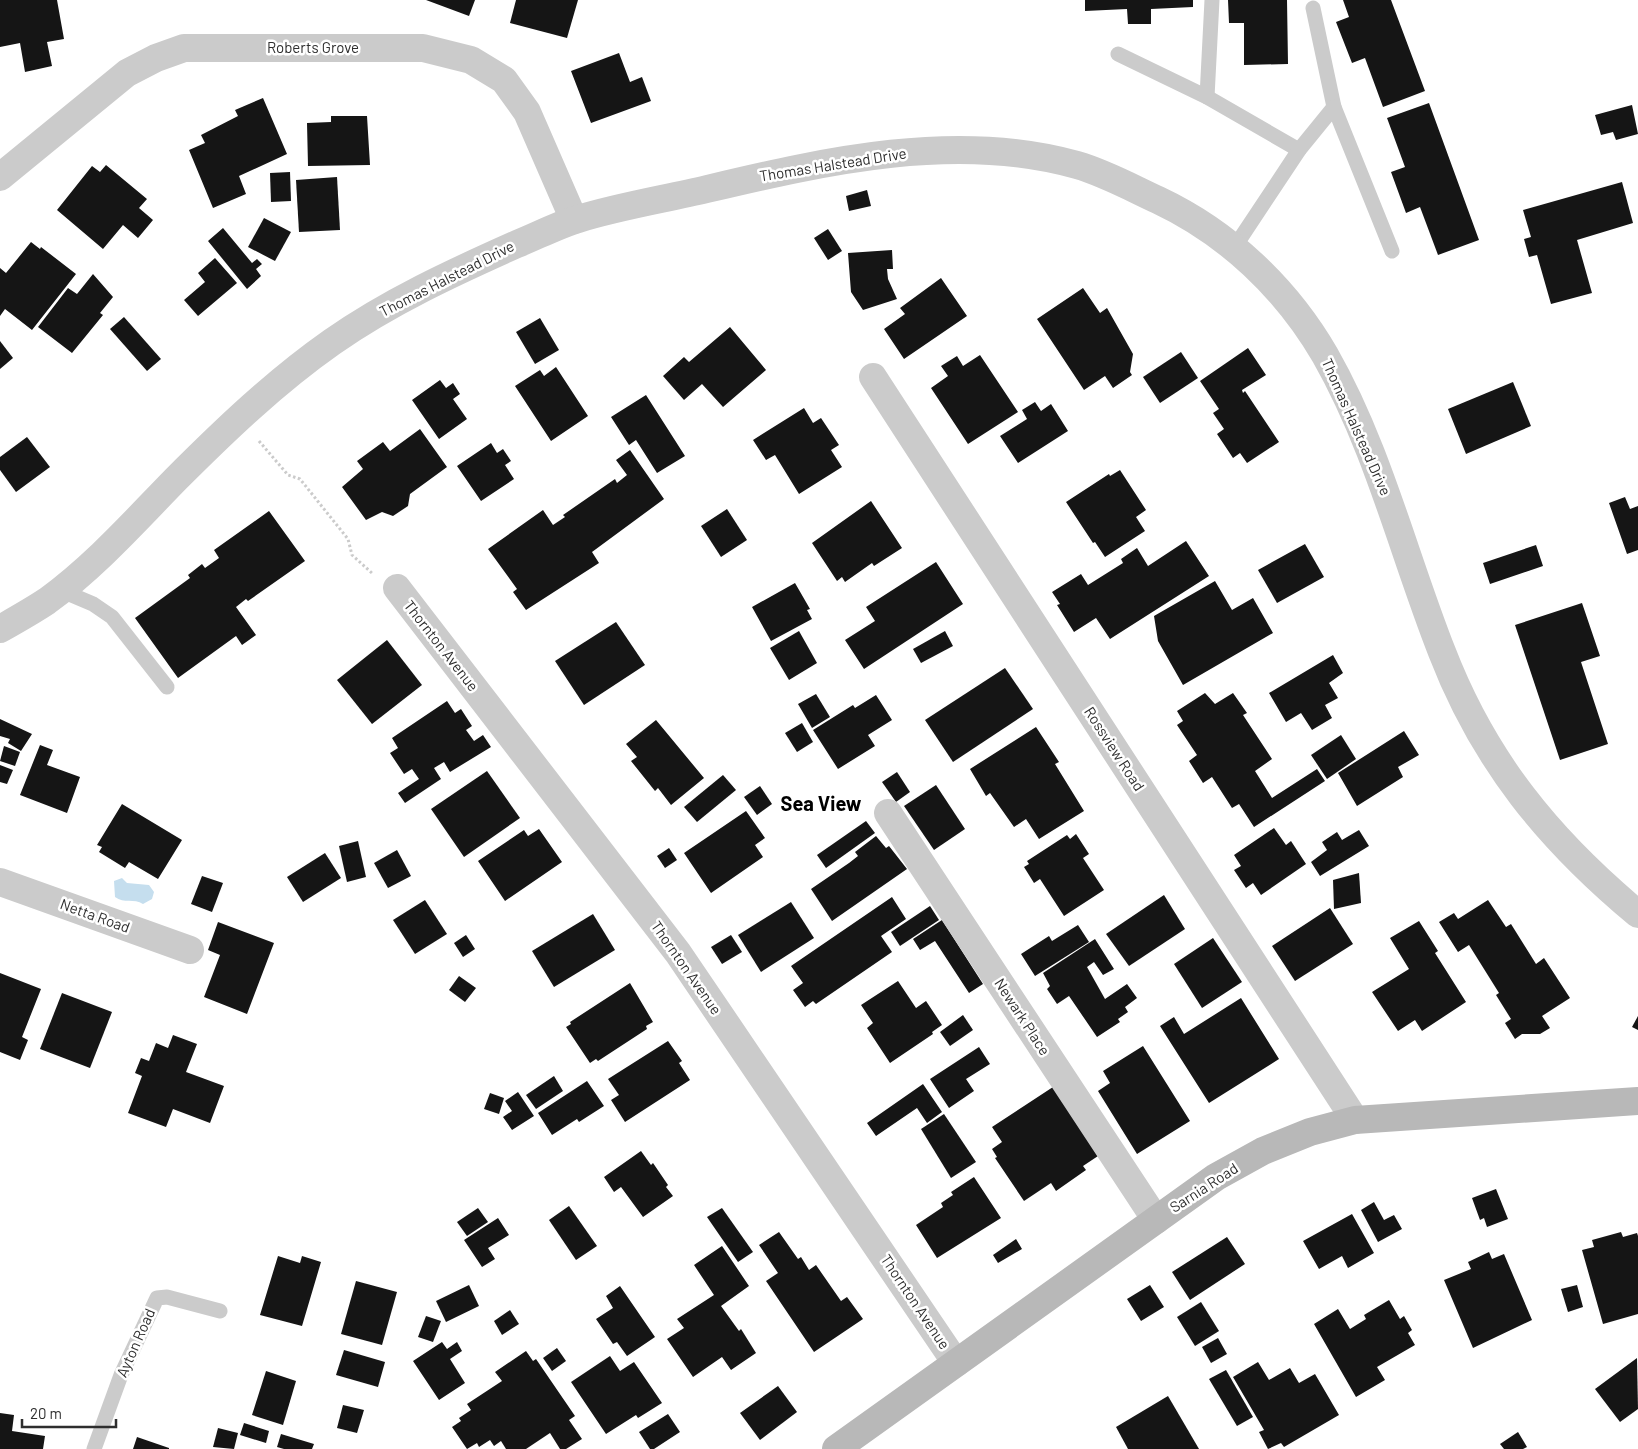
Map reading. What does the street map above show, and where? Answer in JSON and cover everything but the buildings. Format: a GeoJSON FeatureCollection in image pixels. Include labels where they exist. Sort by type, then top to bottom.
{"type":"FeatureCollection","features":[{"type":"Feature","properties":{"kind":"main road","name":"Sarnia Road"},"geometry":{"type":"LineString","coordinates":[[836,1449],[1216,1177],[1263,1151],[1310,1132],[1355,1120],[1638,1101]]}},
{"type":"Feature","properties":{"kind":"street","name":"Roberts Grove"},"geometry":{"type":"LineString","coordinates":[[0,177],[128,73],[156,58],[184,48],[423,48],[471,60],[504,80],[527,112],[574,220]]}},
{"type":"Feature","properties":{"kind":"street","name":"Thomas Halstead Drive"},"geometry":{"type":"LineString","coordinates":[[0,629],[47,601],[114,544],[255,401],[333,341],[403,298],[480,261],[574,220],[788,170],[894,153],[963,150],[1028,155],[1079,165],[1186,213],[1263,272],[1298,312],[1326,357],[1352,410],[1383,485],[1443,656],[1502,771],[1536,816],[1585,868],[1638,914]]}},
{"type":"Feature","properties":{"kind":"street","name":"Rossview Road"},"geometry":{"type":"LineString","coordinates":[[873,378],[1355,1120]]}},
{"type":"Feature","properties":{"kind":"street","name":"Thornton Avenue"},"geometry":{"type":"LineString","coordinates":[[397,588],[678,953],[956,1363]]}},
{"type":"Feature","properties":{"kind":"street","name":"Newark Place"},"geometry":{"type":"LineString","coordinates":[[888,814],[1156,1220]]}},
{"type":"Feature","properties":{"kind":"street","name":"Netta Road"},"geometry":{"type":"LineString","coordinates":[[0,882],[190,950]]}},
{"type":"Feature","properties":{"kind":"lane"},"geometry":{"type":"LineString","coordinates":[[1207,97],[1212,0]]}},
{"type":"Feature","properties":{"kind":"lane"},"geometry":{"type":"LineString","coordinates":[[1313,8],[1334,107],[1392,251]]}},
{"type":"Feature","properties":{"kind":"lane"},"geometry":{"type":"LineString","coordinates":[[1118,54],[1207,97],[1299,150]]}},
{"type":"Feature","properties":{"kind":"lane"},"geometry":{"type":"LineString","coordinates":[[1234,248],[1299,150],[1334,107]]}},
{"type":"Feature","properties":{"kind":"lane"},"geometry":{"type":"LineString","coordinates":[[60,590],[93,604],[112,617],[167,687]]}},
{"type":"Feature","properties":{"kind":"lane","name":"Ayton Road"},"geometry":{"type":"LineString","coordinates":[[94,1449],[121,1376],[157,1298],[167,1297],[220,1311]]}},
{"type":"Feature","properties":{"kind":"path"},"geometry":{"type":"LineString","coordinates":[[254,435],[288,476],[300,479],[348,539],[352,555],[366,570],[397,588]]}},
{"type":"Feature","properties":{"kind":"water"},"geometry":{"type":"Polygon","coordinates":[[[122,878],[127,883],[149,885],[154,892],[152,899],[143,904],[115,897],[114,881],[122,878]]]}},
{"type":"Feature","properties":{"kind":"district","name":"Sea View"},"geometry":{"type":"Point","coordinates":[821,804]}}]}
